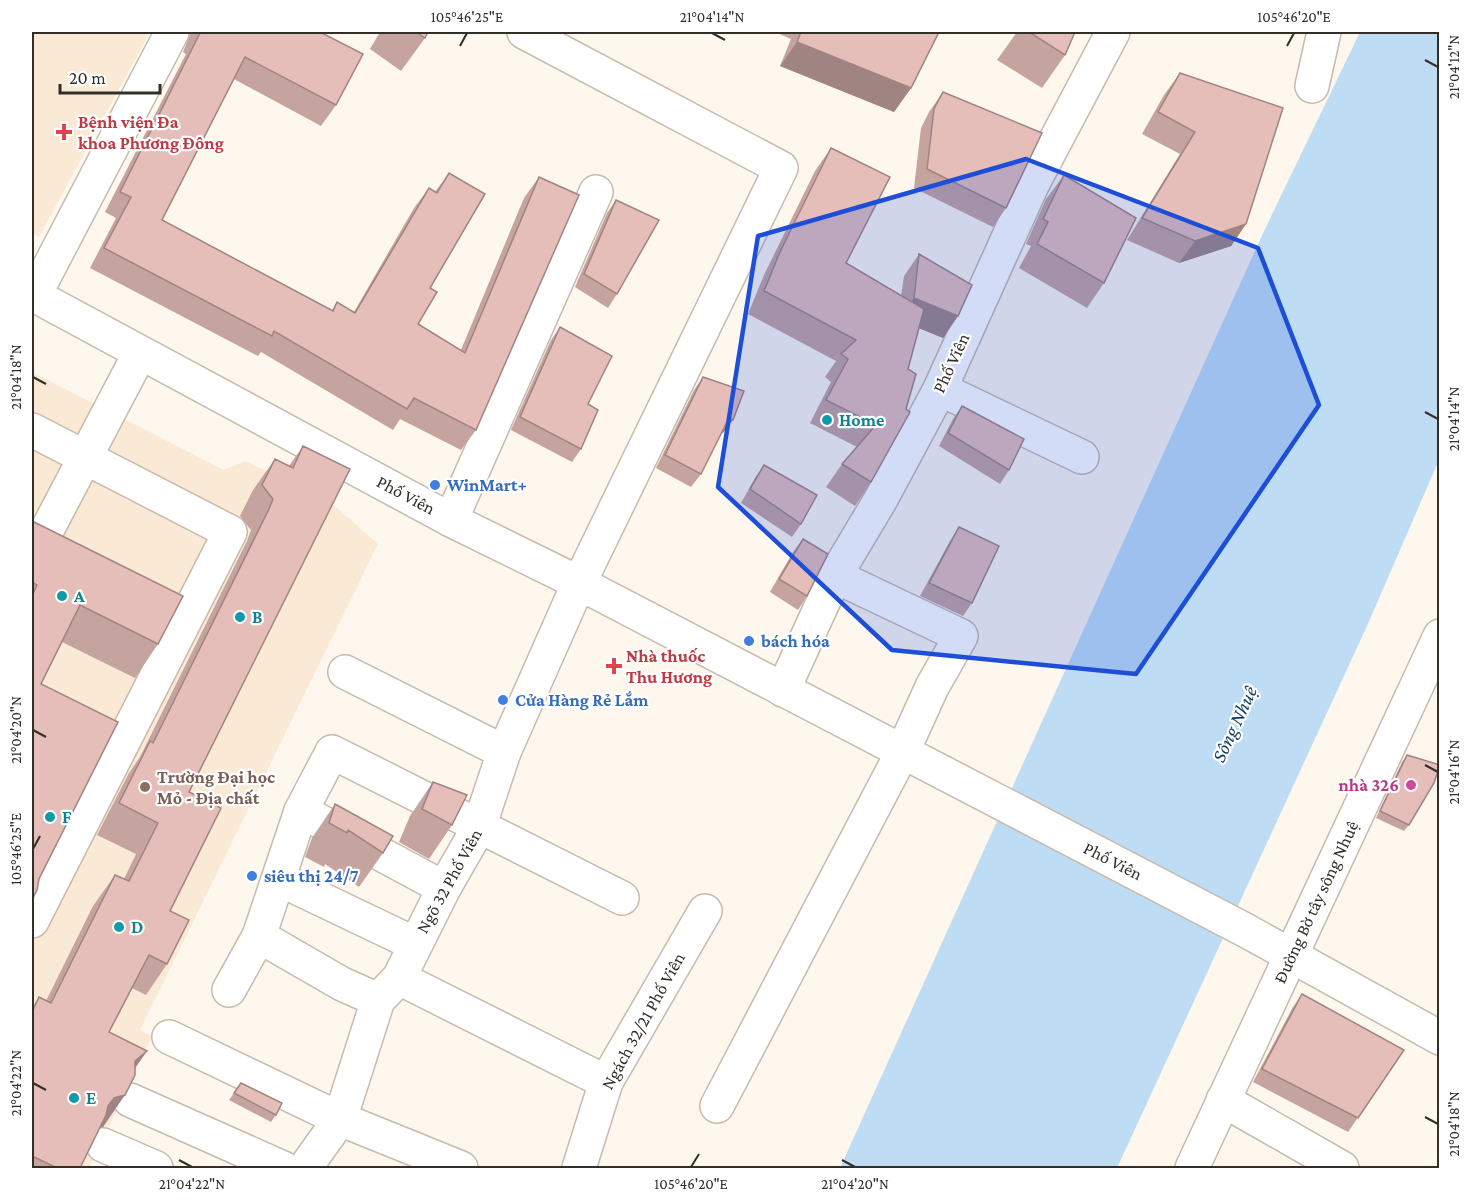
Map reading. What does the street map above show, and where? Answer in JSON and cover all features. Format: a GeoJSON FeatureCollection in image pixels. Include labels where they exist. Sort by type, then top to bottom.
{"type":"FeatureCollection","features":[{"type":"Feature","properties":{"kind":"street"},"geometry":{"type":"LineString","coordinates":[[33,295],[172,32]]}},
{"type":"Feature","properties":{"kind":"street","name":"Ngõ 32 Phố Viên"},"geometry":{"type":"LineString","coordinates":[[305,1168],[340,1119],[389,989],[479,827],[504,752],[573,596],[581,584],[781,168],[524,32]]}},
{"type":"Feature","properties":{"kind":"street","name":"Phố Viên"},"geometry":{"type":"LineString","coordinates":[[783,690],[835,576],[881,499],[939,389],[1034,183],[1113,32]]}},
{"type":"Feature","properties":{"kind":"street"},"geometry":{"type":"LineString","coordinates":[[1312,86],[1323,32]]}},
{"type":"Feature","properties":{"kind":"street"},"geometry":{"type":"LineString","coordinates":[[451,520],[596,192]]}},
{"type":"Feature","properties":{"kind":"street","name":"Phố Viên"},"geometry":{"type":"LineString","coordinates":[[33,295],[451,520],[581,584],[1245,930],[1440,1038]]}},
{"type":"Feature","properties":{"kind":"street"},"geometry":{"type":"LineString","coordinates":[[79,545],[40,524],[84,457],[140,353]]}},
{"type":"Feature","properties":{"kind":"street"},"geometry":{"type":"LineString","coordinates":[[939,389],[1082,457]]}},
{"type":"Feature","properties":{"kind":"street"},"geometry":{"type":"LineString","coordinates":[[32,430],[230,532],[193,605],[39,887],[32,921]]}},
{"type":"Feature","properties":{"kind":"street"},"geometry":{"type":"LineString","coordinates":[[717,1106],[902,753],[932,687],[961,636],[835,576]]}},
{"type":"Feature","properties":{"kind":"street"},"geometry":{"type":"LineString","coordinates":[[162,589],[193,605]]}},
{"type":"Feature","properties":{"kind":"street","name":"Đường Bờ tây sông Nhuệ"},"geometry":{"type":"LineString","coordinates":[[1192,1168],[1440,636]]}},
{"type":"Feature","properties":{"kind":"street"},"geometry":{"type":"LineString","coordinates":[[345,672],[504,752]]}},
{"type":"Feature","properties":{"kind":"street"},"geometry":{"type":"LineString","coordinates":[[229,990],[259,936],[301,811],[332,753],[622,898]]}},
{"type":"Feature","properties":{"kind":"street"},"geometry":{"type":"LineString","coordinates":[[301,811],[444,888]]}},
{"type":"Feature","properties":{"kind":"street"},"geometry":{"type":"LineString","coordinates":[[279,879],[415,944]]}},
{"type":"Feature","properties":{"kind":"street","name":"Ngách 32/21 Phố Viên"},"geometry":{"type":"LineString","coordinates":[[579,1168],[606,1082],[705,911]]}},
{"type":"Feature","properties":{"kind":"street"},"geometry":{"type":"LineString","coordinates":[[259,936],[342,984],[389,989],[606,1082]]}},
{"type":"Feature","properties":{"kind":"street"},"geometry":{"type":"LineString","coordinates":[[169,1037],[340,1119],[461,1168]]}},
{"type":"Feature","properties":{"kind":"street"},"geometry":{"type":"LineString","coordinates":[[130,1100],[282,1168]]}},
{"type":"Feature","properties":{"kind":"street"},"geometry":{"type":"LineString","coordinates":[[1223,1101],[1342,1168]]}},
{"type":"Feature","properties":{"kind":"street"},"geometry":{"type":"LineString","coordinates":[[104,1145],[156,1168]]}},
{"type":"Feature","properties":{"kind":"highlighted area"},"geometry":{"type":"Polygon","coordinates":[[[1026,159],[1258,248],[1319,405],[1136,674],[892,650],[718,487],[758,236],[1026,159]]]}},
{"type":"Feature","properties":{"kind":"shaded area","name":"Bệnh viện Đa khoa Phương Đông"},"geometry":{"type":"Polygon","coordinates":[[[32,32],[150,32],[39,237],[32,233],[32,32]]]}},
{"type":"Feature","properties":{"kind":"shaded area","name":"Trường Đại học Mỏ - Địa chất"},"geometry":{"type":"Polygon","coordinates":[[[32,372],[224,470],[245,461],[329,501],[378,544],[140,1030],[152,1036],[89,1168],[32,1168],[32,372]]]}},
{"type":"Feature","properties":{"kind":"water","name":"Sông Nhuệ"},"geometry":{"type":"Polygon","coordinates":[[[1360,32],[1439,32],[1439,460],[1367,626],[1117,1168],[840,1168],[1264,231],[1360,32]]]}},
{"type":"Feature","properties":{"kind":"building"},"geometry":{"type":"Polygon","coordinates":[[[197,32],[320,32],[363,54],[336,105],[245,57],[162,220],[333,311],[337,302],[355,313],[429,188],[437,193],[449,173],[485,194],[430,288],[437,292],[418,324],[465,353],[539,177],[579,195],[476,430],[414,398],[407,409],[274,331],[272,336],[104,248],[131,197],[120,192],[200,33],[197,32]]]}},
{"type":"Feature","properties":{"kind":"building"},"geometry":{"type":"Polygon","coordinates":[[[416,32],[428,32],[425,38],[416,32]]]}},
{"type":"Feature","properties":{"kind":"building"},"geometry":{"type":"Polygon","coordinates":[[[801,32],[939,32],[911,88],[797,42],[801,32]]]}},
{"type":"Feature","properties":{"kind":"building"},"geometry":{"type":"Polygon","coordinates":[[[1029,32],[1075,32],[1065,55],[1029,32]]]}},
{"type":"Feature","properties":{"kind":"building"},"geometry":{"type":"Polygon","coordinates":[[[1180,73],[1283,108],[1246,224],[1195,241],[1142,218],[1195,132],[1158,112],[1180,73]]]}},
{"type":"Feature","properties":{"kind":"building"},"geometry":{"type":"Polygon","coordinates":[[[943,92],[1042,133],[1006,208],[927,169],[934,109],[943,92]]]}},
{"type":"Feature","properties":{"kind":"building"},"geometry":{"type":"Polygon","coordinates":[[[831,148],[890,177],[846,263],[924,309],[908,369],[916,374],[906,409],[910,412],[871,482],[842,464],[876,425],[826,400],[848,359],[841,354],[856,340],[764,291],[780,252],[831,148]]]}},
{"type":"Feature","properties":{"kind":"building"},"geometry":{"type":"Polygon","coordinates":[[[1064,175],[1136,218],[1104,283],[1037,244],[1048,222],[1043,219],[1064,175]]]}},
{"type":"Feature","properties":{"kind":"building"},"geometry":{"type":"Polygon","coordinates":[[[616,200],[659,220],[617,294],[584,274],[616,200]]]}},
{"type":"Feature","properties":{"kind":"building"},"geometry":{"type":"Polygon","coordinates":[[[919,254],[972,285],[958,316],[914,298],[919,254]]]}},
{"type":"Feature","properties":{"kind":"building"},"geometry":{"type":"Polygon","coordinates":[[[560,327],[612,356],[588,404],[598,410],[581,449],[520,417],[560,327]]]}},
{"type":"Feature","properties":{"kind":"building"},"geometry":{"type":"Polygon","coordinates":[[[703,377],[744,391],[733,420],[729,418],[701,474],[665,455],[703,377]]]}},
{"type":"Feature","properties":{"kind":"building"},"geometry":{"type":"Polygon","coordinates":[[[962,406],[1024,439],[1009,470],[948,433],[962,406]]]}},
{"type":"Feature","properties":{"kind":"building"},"geometry":{"type":"Polygon","coordinates":[[[303,446],[350,469],[189,792],[221,808],[170,911],[189,920],[167,964],[149,955],[109,1032],[147,1051],[135,1061],[135,1075],[125,1095],[114,1098],[108,1106],[106,1115],[80,1168],[57,1168],[32,1156],[32,1012],[39,997],[51,1003],[115,875],[129,881],[158,823],[119,803],[150,741],[153,743],[269,509],[273,499],[262,485],[275,459],[293,468],[303,446]]]}},
{"type":"Feature","properties":{"kind":"building"},"geometry":{"type":"Polygon","coordinates":[[[764,465],[817,495],[801,524],[750,489],[764,465]]]}},
{"type":"Feature","properties":{"kind":"building"},"geometry":{"type":"Polygon","coordinates":[[[32,521],[183,596],[158,644],[80,605],[41,684],[118,722],[39,879],[32,900],[32,596],[37,585],[32,582],[32,521]]]}},
{"type":"Feature","properties":{"kind":"building"},"geometry":{"type":"Polygon","coordinates":[[[959,527],[999,546],[972,603],[929,583],[959,527]]]}},
{"type":"Feature","properties":{"kind":"building"},"geometry":{"type":"Polygon","coordinates":[[[803,539],[828,554],[807,596],[779,579],[803,539]]]}},
{"type":"Feature","properties":{"kind":"building"},"geometry":{"type":"Polygon","coordinates":[[[1407,755],[1440,765],[1434,783],[1409,825],[1380,811],[1407,755]]]}},
{"type":"Feature","properties":{"kind":"building"},"geometry":{"type":"Polygon","coordinates":[[[433,782],[467,795],[452,825],[422,809],[433,782]]]}},
{"type":"Feature","properties":{"kind":"building"},"geometry":{"type":"Polygon","coordinates":[[[335,804],[393,836],[383,853],[348,830],[347,833],[329,823],[335,804]]]}},
{"type":"Feature","properties":{"kind":"building"},"geometry":{"type":"Polygon","coordinates":[[[1302,994],[1404,1050],[1358,1118],[1262,1069],[1302,994]]]}},
{"type":"Feature","properties":{"kind":"building"},"geometry":{"type":"Polygon","coordinates":[[[241,1083],[282,1103],[276,1115],[234,1093],[241,1083]]]}},
{"type":"Feature","properties":{"kind":"place","name":"Bệnh viện Đa khoa Phương Đông"},"geometry":{"type":"Point","coordinates":[64,132]}},
{"type":"Feature","properties":{"kind":"place","name":"Home"},"geometry":{"type":"Point","coordinates":[827,420]}},
{"type":"Feature","properties":{"kind":"place","name":"WinMart+"},"geometry":{"type":"Point","coordinates":[435,485]}},
{"type":"Feature","properties":{"kind":"place","name":"A"},"geometry":{"type":"Point","coordinates":[62,596]}},
{"type":"Feature","properties":{"kind":"place","name":"B"},"geometry":{"type":"Point","coordinates":[240,617]}},
{"type":"Feature","properties":{"kind":"place","name":"bách hóa"},"geometry":{"type":"Point","coordinates":[749,641]}},
{"type":"Feature","properties":{"kind":"place","name":"Nhà thuốc Thu Hương"},"geometry":{"type":"Point","coordinates":[614,666]}},
{"type":"Feature","properties":{"kind":"place","name":"Cửa Hàng Rẻ Lắm"},"geometry":{"type":"Point","coordinates":[503,700]}},
{"type":"Feature","properties":{"kind":"place","name":"nhà 326"},"geometry":{"type":"Point","coordinates":[1411,785]}},
{"type":"Feature","properties":{"kind":"place","name":"Trường Đại học Mỏ - Địa chất"},"geometry":{"type":"Point","coordinates":[145,787]}},
{"type":"Feature","properties":{"kind":"place","name":"F"},"geometry":{"type":"Point","coordinates":[50,817]}},
{"type":"Feature","properties":{"kind":"place","name":"siêu thị 24/7"},"geometry":{"type":"Point","coordinates":[252,876]}},
{"type":"Feature","properties":{"kind":"place","name":"D"},"geometry":{"type":"Point","coordinates":[119,927]}},
{"type":"Feature","properties":{"kind":"place","name":"E"},"geometry":{"type":"Point","coordinates":[74,1098]}}]}
